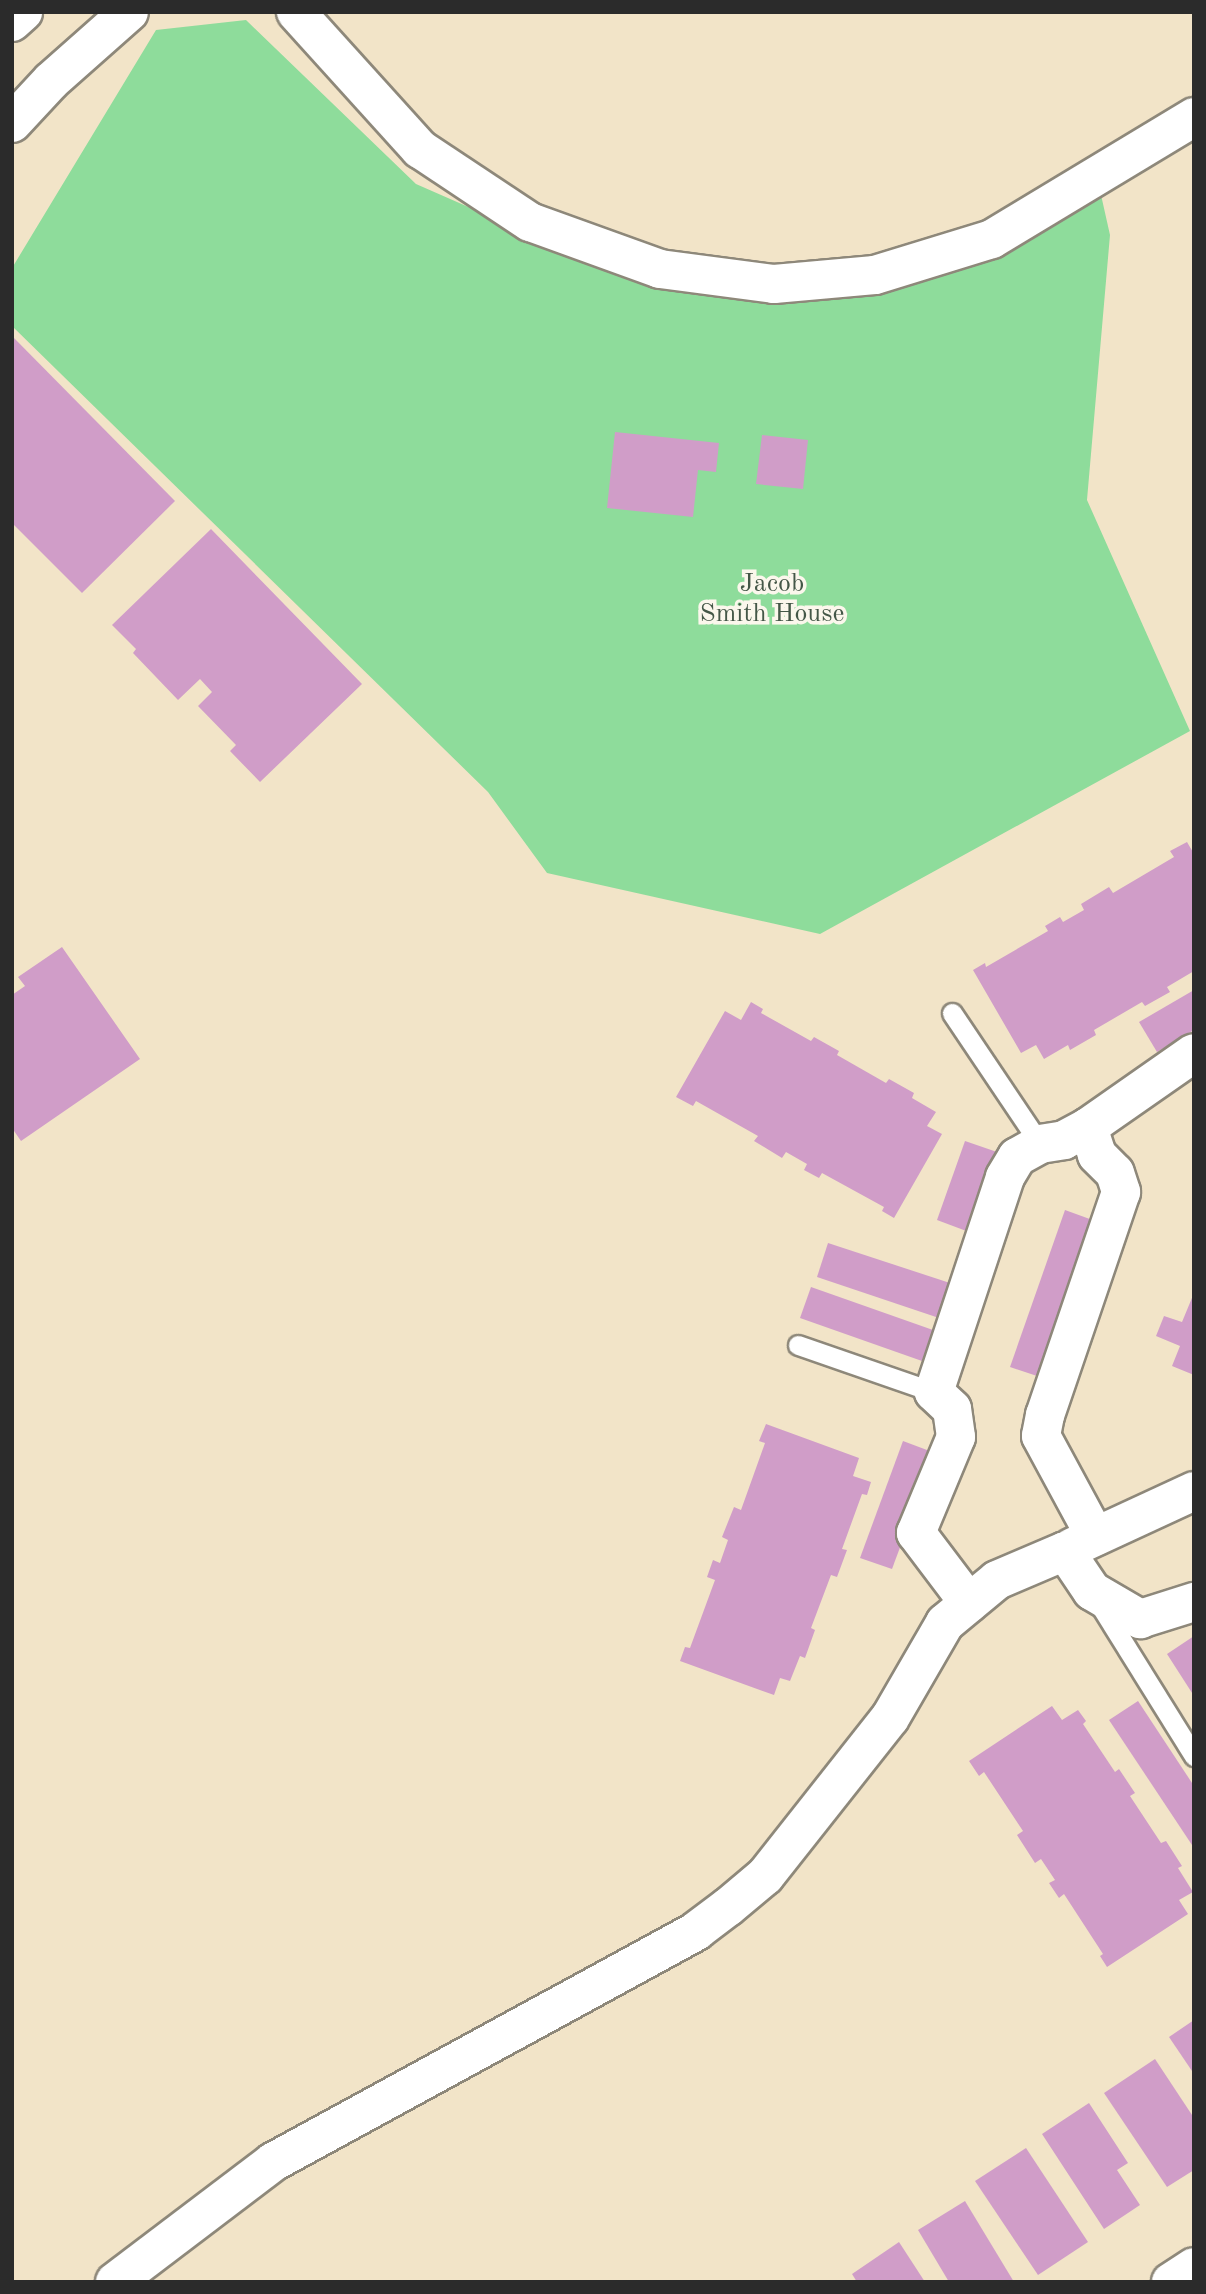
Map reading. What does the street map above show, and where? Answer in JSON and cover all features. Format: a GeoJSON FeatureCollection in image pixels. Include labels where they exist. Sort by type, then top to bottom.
{"type":"FeatureCollection","features":[{"type":"Feature","properties":{"kind":"street"},"geometry":{"type":"LineString","coordinates":[[12,22],[23,12]]}},
{"type":"Feature","properties":{"kind":"street"},"geometry":{"type":"LineString","coordinates":[[12,123],[51,81],[129,12]]}},
{"type":"Feature","properties":{"kind":"street"},"geometry":{"type":"LineString","coordinates":[[296,12],[420,149],[530,222],[660,269],[774,284],[875,275],[992,239],[1194,117]]}},
{"type":"Feature","properties":{"kind":"street"},"geometry":{"type":"LineString","coordinates":[[969,1603],[916,1533],[956,1437],[951,1409],[934,1392],[1005,1177],[1017,1157],[1040,1144],[1064,1140],[1088,1127],[1194,1053]]}},
{"type":"Feature","properties":{"kind":"street"},"geometry":{"type":"LineString","coordinates":[[1088,1127],[1097,1155],[1115,1173],[1121,1192],[1045,1415],[1041,1436],[1080,1544],[1092,1591],[1140,1619],[1194,1602]]}},
{"type":"Feature","properties":{"kind":"street"},"geometry":{"type":"LineString","coordinates":[[115,2282],[273,2162],[696,1931],[765,1876],[890,1718],[945,1623],[997,1580],[1194,1492]]}},
{"type":"Feature","properties":{"kind":"street"},"geometry":{"type":"LineString","coordinates":[[1171,2282],[1194,2267]]}},
{"type":"Feature","properties":{"kind":"lane"},"geometry":{"type":"LineString","coordinates":[[952,1013],[1040,1144]]}},
{"type":"Feature","properties":{"kind":"lane"},"geometry":{"type":"LineString","coordinates":[[798,1345],[934,1392]]}},
{"type":"Feature","properties":{"kind":"lane"},"geometry":{"type":"LineString","coordinates":[[1092,1591],[1194,1756]]}},
{"type":"Feature","properties":{"kind":"green space","name":"Jacob Smith House"},"geometry":{"type":"Polygon","coordinates":[[[246,20],[416,184],[553,244],[875,275],[1097,177],[1110,235],[1087,500],[1190,731],[820,934],[547,873],[488,792],[12,326],[12,268],[156,30],[246,20]]]}},
{"type":"Feature","properties":{"kind":"building"},"geometry":{"type":"Polygon","coordinates":[[[14,338],[175,501],[82,593],[12,523],[14,338]]]}},
{"type":"Feature","properties":{"kind":"building","name":"Jacob Smith House"},"geometry":{"type":"Polygon","coordinates":[[[615,432],[719,443],[716,472],[698,470],[693,517],[607,508],[615,432]]]}},
{"type":"Feature","properties":{"kind":"building"},"geometry":{"type":"Polygon","coordinates":[[[762,435],[808,440],[803,489],[756,484],[762,435]]]}},
{"type":"Feature","properties":{"kind":"building"},"geometry":{"type":"Polygon","coordinates":[[[211,529],[362,684],[260,782],[230,751],[236,745],[198,706],[212,692],[200,679],[178,700],[133,653],[136,649],[112,625],[211,529]]]}},
{"type":"Feature","properties":{"kind":"building"},"geometry":{"type":"Polygon","coordinates":[[[1187,842],[1194,854],[1194,971],[1167,987],[1170,992],[1145,1006],[1142,1002],[1094,1030],[1096,1035],[1070,1050],[1068,1045],[1044,1059],[1036,1045],[1021,1053],[973,970],[985,963],[986,967],[1048,931],[1045,926],[1060,917],[1063,922],[1084,910],[1081,904],[1109,887],[1113,893],[1174,857],[1170,851],[1187,842]]]}},
{"type":"Feature","properties":{"kind":"building"},"geometry":{"type":"Polygon","coordinates":[[[62,947],[140,1059],[21,1141],[12,1128],[12,995],[25,986],[18,977],[62,947]]]}},
{"type":"Feature","properties":{"kind":"building"},"geometry":{"type":"Polygon","coordinates":[[[1194,990],[1194,1030],[1157,1052],[1139,1022],[1194,990]]]}},
{"type":"Feature","properties":{"kind":"building"},"geometry":{"type":"Polygon","coordinates":[[[751,1002],[763,1009],[761,1013],[811,1041],[814,1037],[839,1051],[837,1055],[886,1083],[889,1079],[914,1093],[912,1098],[936,1112],[927,1126],[942,1134],[894,1218],[882,1211],[884,1207],[822,1173],[819,1178],[804,1170],[807,1164],[786,1152],[782,1158],[754,1141],[758,1136],[696,1101],[693,1106],[676,1097],[725,1011],[741,1020],[751,1002]]]}},
{"type":"Feature","properties":{"kind":"building"},"geometry":{"type":"Polygon","coordinates":[[[965,1141],[997,1152],[969,1232],[937,1220],[965,1141]]]}},
{"type":"Feature","properties":{"kind":"building"},"geometry":{"type":"Polygon","coordinates":[[[1065,1210],[1098,1222],[1043,1378],[1010,1367],[1065,1210]]]}},
{"type":"Feature","properties":{"kind":"building"},"geometry":{"type":"Polygon","coordinates":[[[828,1243],[950,1283],[939,1318],[817,1277],[828,1243]]]}},
{"type":"Feature","properties":{"kind":"building"},"geometry":{"type":"Polygon","coordinates":[[[811,1287],[933,1330],[922,1361],[800,1318],[811,1287]]]}},
{"type":"Feature","properties":{"kind":"building"},"geometry":{"type":"Polygon","coordinates":[[[1194,1293],[1194,1375],[1172,1366],[1180,1346],[1156,1336],[1164,1316],[1182,1322],[1194,1293]]]}},
{"type":"Feature","properties":{"kind":"building"},"geometry":{"type":"Polygon","coordinates":[[[766,1424],[859,1458],[853,1476],[871,1482],[867,1495],[862,1494],[842,1549],[847,1550],[837,1577],[831,1575],[811,1628],[815,1630],[805,1658],[800,1656],[790,1681],[780,1678],[774,1695],[680,1661],[685,1647],[690,1648],[715,1580],[707,1577],[713,1560],[720,1563],[728,1540],[722,1537],[734,1507],[741,1510],[765,1443],[759,1441],[766,1424]]]}},
{"type":"Feature","properties":{"kind":"building"},"geometry":{"type":"Polygon","coordinates":[[[903,1441],[935,1453],[892,1569],[860,1558],[903,1441]]]}},
{"type":"Feature","properties":{"kind":"building"},"geometry":{"type":"Polygon","coordinates":[[[1194,1636],[1194,1696],[1167,1654],[1194,1636]]]}},
{"type":"Feature","properties":{"kind":"building"},"geometry":{"type":"Polygon","coordinates":[[[1138,1701],[1194,1786],[1194,1848],[1109,1720],[1138,1701]]]}},
{"type":"Feature","properties":{"kind":"building"},"geometry":{"type":"Polygon","coordinates":[[[1052,1706],[1062,1720],[1078,1710],[1086,1721],[1083,1724],[1115,1772],[1119,1769],[1135,1793],[1130,1796],[1161,1843],[1166,1841],[1182,1866],[1178,1868],[1193,1892],[1179,1900],[1188,1914],[1107,1967],[1100,1956],[1103,1954],[1064,1894],[1059,1898],[1049,1883],[1055,1880],[1041,1859],[1035,1863],[1017,1835],[1023,1831],[984,1772],[979,1776],[969,1761],[1052,1706]]]}},
{"type":"Feature","properties":{"kind":"building"},"geometry":{"type":"Polygon","coordinates":[[[1194,2020],[1194,2074],[1169,2037],[1194,2020]]]}},
{"type":"Feature","properties":{"kind":"building"},"geometry":{"type":"Polygon","coordinates":[[[1155,2059],[1194,2118],[1194,2170],[1167,2187],[1104,2093],[1155,2059]]]}},
{"type":"Feature","properties":{"kind":"building"},"geometry":{"type":"Polygon","coordinates":[[[1089,2103],[1128,2163],[1117,2170],[1140,2205],[1104,2229],[1042,2134],[1089,2103]]]}},
{"type":"Feature","properties":{"kind":"building"},"geometry":{"type":"Polygon","coordinates":[[[1026,2148],[1088,2242],[1038,2275],[975,2181],[1026,2148]]]}},
{"type":"Feature","properties":{"kind":"building"},"geometry":{"type":"Polygon","coordinates":[[[965,2201],[1014,2282],[949,2282],[918,2230],[965,2201]]]}},
{"type":"Feature","properties":{"kind":"building"},"geometry":{"type":"Polygon","coordinates":[[[899,2242],[925,2282],[857,2282],[852,2274],[899,2242]]]}}]}
